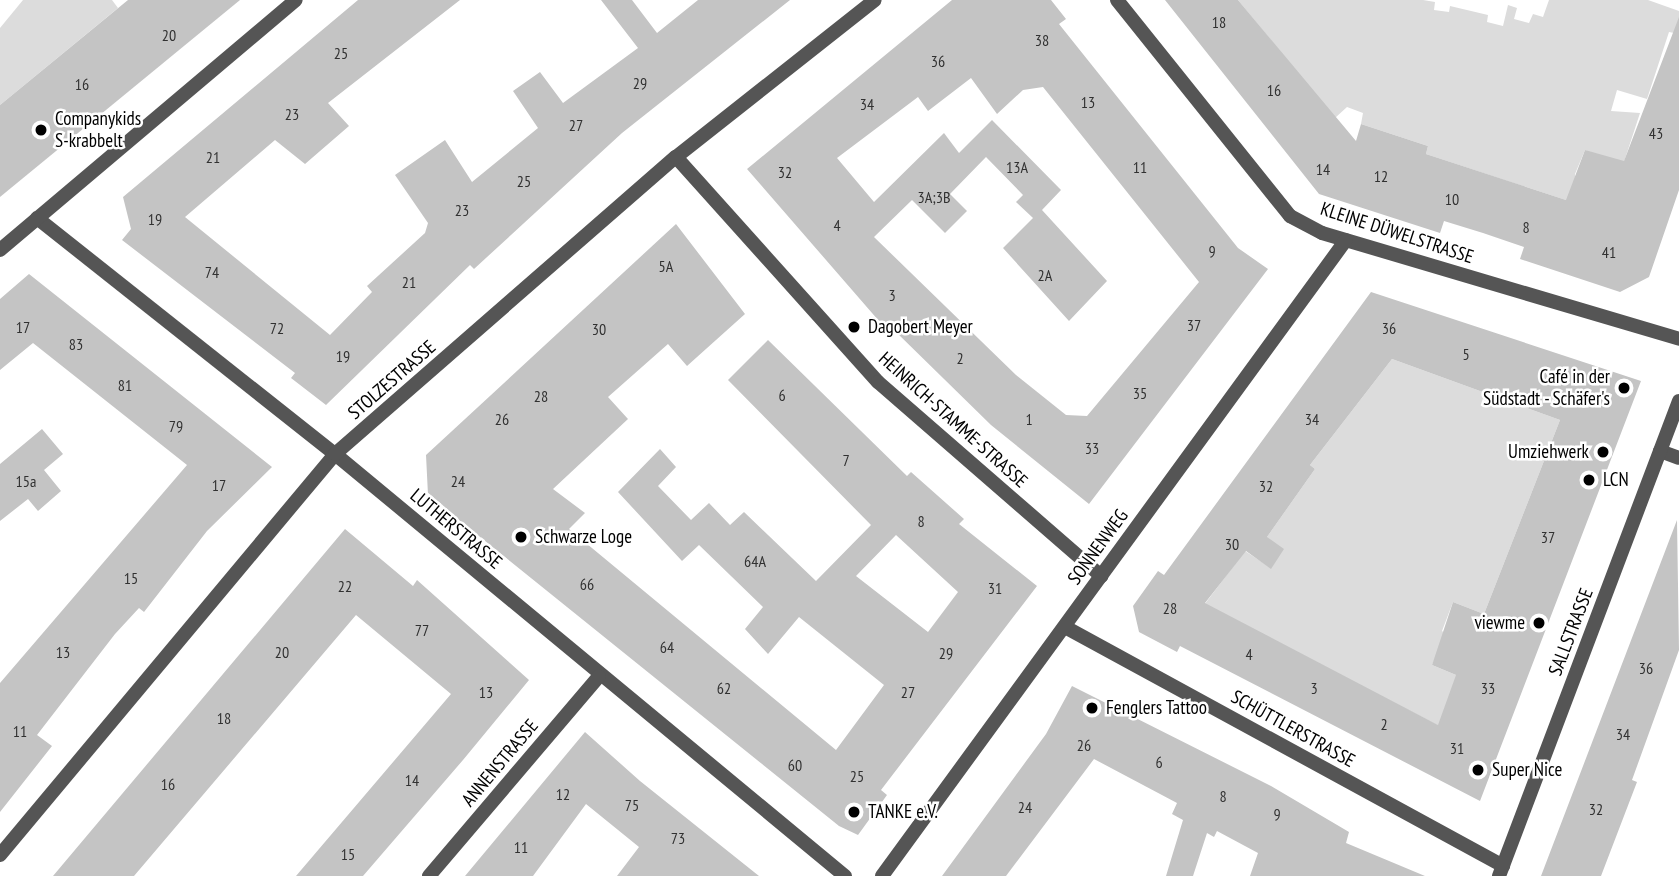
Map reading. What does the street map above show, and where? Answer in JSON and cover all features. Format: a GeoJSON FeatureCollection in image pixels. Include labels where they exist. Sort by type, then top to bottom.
{"type":"FeatureCollection","features":[{"type":"Feature","properties":{"kind":"street"},"geometry":{"type":"LineString","coordinates":[[0,250],[296,0]]}},
{"type":"Feature","properties":{"kind":"street","name":"STOLZESTRASSE"},"geometry":{"type":"LineString","coordinates":[[0,856],[335,454],[676,157],[875,0]]}},
{"type":"Feature","properties":{"kind":"street","name":"KLEINE DÜWELSTRASSE"},"geometry":{"type":"LineString","coordinates":[[1117,0],[1269,196],[1290,216],[1346,240],[1679,339]]}},
{"type":"Feature","properties":{"kind":"street","name":"HEINRICH-STAMME-STRASSE"},"geometry":{"type":"LineString","coordinates":[[676,157],[878,382],[1101,576]]}},
{"type":"Feature","properties":{"kind":"street","name":"LUTHERSTRASSE"},"geometry":{"type":"LineString","coordinates":[[37,218],[335,454],[599,676],[845,876]]}},
{"type":"Feature","properties":{"kind":"street","name":"SONNENWEG"},"geometry":{"type":"LineString","coordinates":[[882,876],[1346,240]]}},
{"type":"Feature","properties":{"kind":"street","name":"SALLSTRASSE"},"geometry":{"type":"LineString","coordinates":[[1501,871],[1679,401]]}},
{"type":"Feature","properties":{"kind":"street"},"geometry":{"type":"LineString","coordinates":[[1660,451],[1679,458]]}},
{"type":"Feature","properties":{"kind":"street","name":"SCHÜTTLERSTRASSE"},"geometry":{"type":"LineString","coordinates":[[1065,627],[1501,871]]}},
{"type":"Feature","properties":{"kind":"street","name":"ANNENSTRASSE"},"geometry":{"type":"LineString","coordinates":[[429,876],[599,676]]}},
{"type":"Feature","properties":{"kind":"shaded area"},"geometry":{"type":"Polygon","coordinates":[[[23,0],[112,0],[118,8],[0,105],[0,28],[23,0]]]}},
{"type":"Feature","properties":{"kind":"shaded area"},"geometry":{"type":"Polygon","coordinates":[[[1238,0],[1423,0],[1435,2],[1434,10],[1449,12],[1450,6],[1488,15],[1487,22],[1503,26],[1508,5],[1517,8],[1514,19],[1529,23],[1533,14],[1543,17],[1549,0],[1648,0],[1679,11],[1679,34],[1669,32],[1647,99],[1617,90],[1611,111],[1640,113],[1622,168],[1585,150],[1575,174],[1575,203],[1426,154],[1428,146],[1361,124],[1363,113],[1347,107],[1335,118],[1238,0]]]}},
{"type":"Feature","properties":{"kind":"shaded area"},"geometry":{"type":"Polygon","coordinates":[[[1392,359],[1560,420],[1484,614],[1453,602],[1442,631],[1446,634],[1432,665],[1456,675],[1453,733],[1204,605],[1245,551],[1271,568],[1267,537],[1315,469],[1310,465],[1392,359]]]}},
{"type":"Feature","properties":{"kind":"building","name":"Companykids S-krabbelt"},"geometry":{"type":"Polygon","coordinates":[[[128,0],[240,0],[0,197],[0,105],[128,0]]]}},
{"type":"Feature","properties":{"kind":"building"},"geometry":{"type":"Polygon","coordinates":[[[358,0],[460,0],[328,103],[349,126],[305,164],[275,140],[185,217],[330,335],[372,292],[367,286],[425,233],[428,223],[395,175],[445,140],[472,182],[538,128],[513,91],[540,72],[563,103],[638,48],[601,0],[632,0],[657,33],[698,0],[790,0],[622,133],[474,269],[470,265],[326,405],[291,378],[295,373],[122,240],[131,229],[123,197],[358,0]]]}},
{"type":"Feature","properties":{"kind":"building"},"geometry":{"type":"Polygon","coordinates":[[[952,0],[1051,0],[1066,19],[1059,24],[1238,248],[1268,269],[1089,504],[991,425],[896,332],[892,336],[747,169],[952,0]],[[971,78],[928,111],[918,97],[837,158],[874,202],[944,133],[959,153],[992,120],[1061,190],[1042,210],[1107,281],[1069,321],[1003,248],[1033,218],[1016,202],[1023,195],[986,157],[950,194],[967,211],[945,233],[912,200],[874,237],[1016,375],[1066,415],[1087,416],[1199,282],[1043,87],[1023,90],[997,114],[971,78]]]}},
{"type":"Feature","properties":{"kind":"building"},"geometry":{"type":"Polygon","coordinates":[[[1165,0],[1238,0],[1356,141],[1361,124],[1428,146],[1426,154],[1566,200],[1585,150],[1624,161],[1679,17],[1679,190],[1649,277],[1620,292],[1520,259],[1524,247],[1483,233],[1444,221],[1440,233],[1319,194],[1165,0]]]}},
{"type":"Feature","properties":{"kind":"building"},"geometry":{"type":"Polygon","coordinates":[[[676,224],[745,314],[687,366],[668,344],[608,397],[628,419],[553,489],[585,513],[569,529],[836,750],[884,685],[799,617],[768,654],[745,629],[763,607],[699,545],[682,561],[618,492],[660,449],[676,467],[658,486],[691,520],[709,503],[730,525],[744,512],[816,581],[871,525],[728,380],[768,340],[907,476],[911,472],[964,519],[959,524],[1037,586],[881,790],[887,795],[858,835],[839,826],[428,495],[426,455],[676,224]],[[896,535],[856,576],[928,632],[958,592],[896,535]]]}},
{"type":"Feature","properties":{"kind":"building"},"geometry":{"type":"Polygon","coordinates":[[[29,274],[272,467],[207,531],[144,612],[139,608],[115,634],[37,735],[52,746],[0,812],[0,683],[187,465],[33,343],[0,370],[0,299],[29,274]]]}},
{"type":"Feature","properties":{"kind":"building"},"geometry":{"type":"Polygon","coordinates":[[[1371,292],[1641,381],[1480,801],[1180,646],[1177,652],[1139,632],[1133,606],[1158,571],[1164,575],[1371,292]],[[1392,359],[1310,465],[1315,469],[1267,537],[1284,549],[1271,569],[1246,551],[1205,603],[1438,725],[1456,675],[1432,665],[1453,602],[1484,614],[1560,420],[1392,359]]]}},
{"type":"Feature","properties":{"kind":"building"},"geometry":{"type":"Polygon","coordinates":[[[42,429],[63,454],[44,470],[61,491],[38,511],[28,499],[0,521],[0,464],[42,429]]]}},
{"type":"Feature","properties":{"kind":"building"},"geometry":{"type":"Polygon","coordinates":[[[1677,520],[1679,650],[1632,780],[1637,782],[1601,876],[1541,876],[1677,520]]]}},
{"type":"Feature","properties":{"kind":"building"},"geometry":{"type":"Polygon","coordinates":[[[345,529],[413,586],[417,580],[529,680],[463,760],[363,876],[296,876],[451,694],[356,615],[134,876],[53,876],[345,529]]]}},
{"type":"Feature","properties":{"kind":"building"},"geometry":{"type":"Polygon","coordinates":[[[1072,686],[1271,786],[1349,832],[1346,843],[1425,876],[1250,876],[1258,853],[1217,831],[1214,837],[1207,833],[1193,876],[1166,876],[1183,820],[1172,814],[1177,803],[1094,759],[1006,876],[942,876],[1046,734],[1072,686]]]}},
{"type":"Feature","properties":{"kind":"building"},"geometry":{"type":"Polygon","coordinates":[[[585,732],[640,781],[759,876],[617,876],[639,847],[586,804],[533,876],[465,876],[585,732]]]}},
{"type":"Feature","properties":{"kind":"place","name":"Companykids S-krabbelt"},"geometry":{"type":"Point","coordinates":[41,130]}},
{"type":"Feature","properties":{"kind":"place","name":"Dagobert Meyer"},"geometry":{"type":"Point","coordinates":[854,327]}},
{"type":"Feature","properties":{"kind":"place","name":"Café in der Südstadt - Schäfer's"},"geometry":{"type":"Point","coordinates":[1624,388]}},
{"type":"Feature","properties":{"kind":"place","name":"Umziehwerk"},"geometry":{"type":"Point","coordinates":[1603,452]}},
{"type":"Feature","properties":{"kind":"place","name":"LCN"},"geometry":{"type":"Point","coordinates":[1589,480]}},
{"type":"Feature","properties":{"kind":"place","name":"Schwarze Loge"},"geometry":{"type":"Point","coordinates":[521,537]}},
{"type":"Feature","properties":{"kind":"place","name":"viewme"},"geometry":{"type":"Point","coordinates":[1539,623]}},
{"type":"Feature","properties":{"kind":"place","name":"Fenglers Tattoo"},"geometry":{"type":"Point","coordinates":[1092,708]}},
{"type":"Feature","properties":{"kind":"place","name":"Super Nice"},"geometry":{"type":"Point","coordinates":[1478,770]}},
{"type":"Feature","properties":{"kind":"place","name":"TANKE e.V."},"geometry":{"type":"Point","coordinates":[854,812]}}]}
